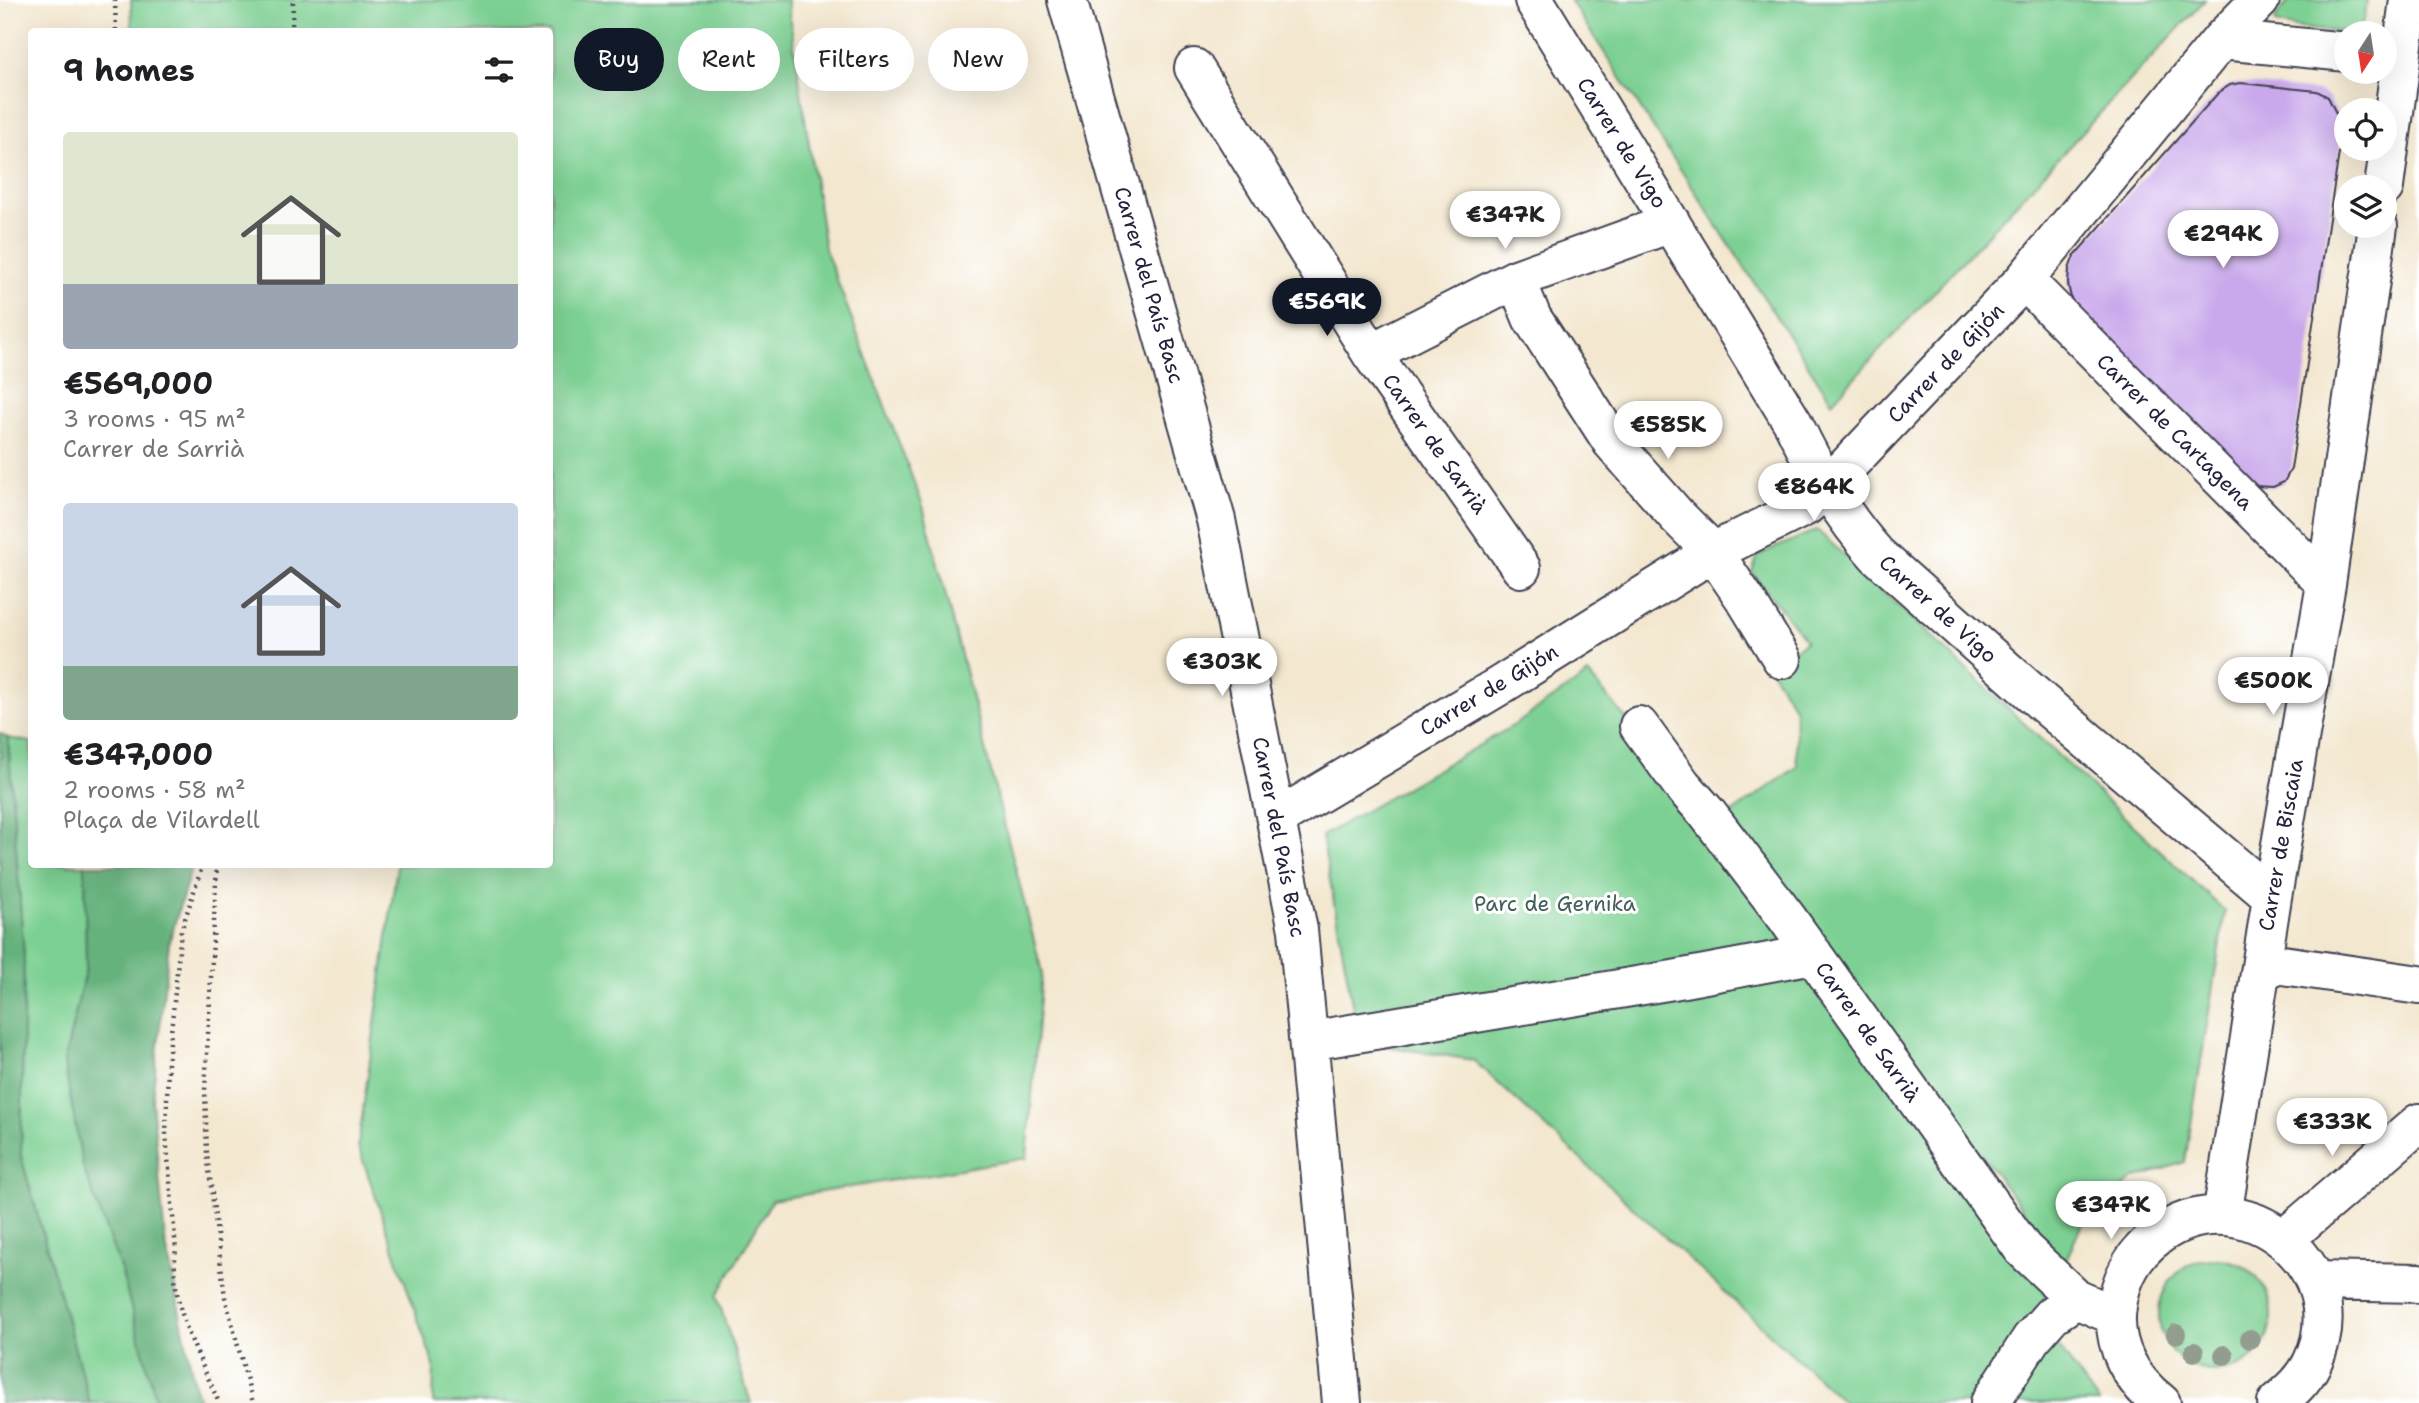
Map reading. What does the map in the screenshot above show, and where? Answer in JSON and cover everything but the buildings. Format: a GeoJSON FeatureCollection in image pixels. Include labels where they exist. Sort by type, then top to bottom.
{"type":"FeatureCollection","features":[{"type":"Feature","properties":{"kind":"street","name":"Carrer del País Basc"},"geometry":{"type":"LineString","coordinates":[[1067,0],[1216,520],[1298,930],[1342,1403]]}},
{"type":"Feature","properties":{"kind":"street","name":"Carrer de Vigo"},"geometry":{"type":"LineString","coordinates":[[1534,0],[1793,422],[1811,460],[1843,514],[1877,555],[2042,702],[2272,897]]}},
{"type":"Feature","properties":{"kind":"street","name":"Carrer de Gijón"},"geometry":{"type":"LineString","coordinates":[[1276,820],[1713,552],[1806,506],[2024,280],[2221,40],[2260,0]]}},
{"type":"Feature","properties":{"kind":"street"},"geometry":{"type":"LineString","coordinates":[[2386,175],[2409,0]]}},
{"type":"Feature","properties":{"kind":"street"},"geometry":{"type":"LineString","coordinates":[[2221,40],[2334,51]]}},
{"type":"Feature","properties":{"kind":"street","name":"Carrer de Sarrià"},"geometry":{"type":"LineString","coordinates":[[1194,68],[1371,353],[1521,568]]}},
{"type":"Feature","properties":{"kind":"street"},"geometry":{"type":"LineString","coordinates":[[1371,353],[1516,279],[1671,223]]}},
{"type":"Feature","properties":{"kind":"street","name":"Carrer de Biscaia"},"geometry":{"type":"LineString","coordinates":[[2222,1216],[2272,897],[2326,584],[2376,238]]}},
{"type":"Feature","properties":{"kind":"street"},"geometry":{"type":"LineString","coordinates":[[1516,279],[1532,318],[1612,442],[1677,516],[1713,552],[1782,659]]}},
{"type":"Feature","properties":{"kind":"street","name":"Carrer de Cartagena"},"geometry":{"type":"LineString","coordinates":[[2024,280],[2326,584]]}},
{"type":"Feature","properties":{"kind":"street","name":"Carrer de Sarrià"},"geometry":{"type":"LineString","coordinates":[[1639,726],[1813,954],[2023,1250],[2076,1299],[2116,1315]]}},
{"type":"Feature","properties":{"kind":"street"},"geometry":{"type":"LineString","coordinates":[[1309,1041],[1813,954]]}},
{"type":"Feature","properties":{"kind":"street"},"geometry":{"type":"LineString","coordinates":[[2262,962],[2419,985]]}},
{"type":"Feature","properties":{"kind":"street"},"geometry":{"type":"LineString","coordinates":[[2284,1239],[2419,1123]]}},
{"type":"Feature","properties":{"kind":"street"},"geometry":{"type":"LineString","coordinates":[[2161,1403],[2144,1389],[2127,1364],[2117,1336],[2118,1296],[2124,1276],[2148,1243],[2182,1222],[2222,1216],[2266,1226],[2303,1258],[2315,1281],[2322,1308],[2320,1337],[2312,1363],[2297,1386],[2277,1403]]}},
{"type":"Feature","properties":{"kind":"street"},"geometry":{"type":"LineString","coordinates":[[2315,1281],[2419,1283]]}},
{"type":"Feature","properties":{"kind":"street"},"geometry":{"type":"LineString","coordinates":[[1990,1403],[2031,1339],[2052,1315],[2076,1299]]}},
{"type":"Feature","properties":{"kind":"path"},"geometry":{"type":"LineString","coordinates":[[115,0],[116,28]]}},
{"type":"Feature","properties":{"kind":"path"},"geometry":{"type":"LineString","coordinates":[[292,28],[293,0]]}},
{"type":"Feature","properties":{"kind":"path"},"geometry":{"type":"LineString","coordinates":[[202,868],[181,931],[168,1062],[166,1135],[176,1250],[175,1287],[182,1317],[219,1403]]}},
{"type":"Feature","properties":{"kind":"path"},"geometry":{"type":"LineString","coordinates":[[217,868],[205,1090],[206,1154],[225,1297],[253,1403]]}},
{"type":"Feature","properties":{"kind":"green space"},"geometry":{"type":"Polygon","coordinates":[[[131,0],[787,0],[794,46],[794,91],[801,91],[825,249],[923,506],[1042,972],[1027,1158],[772,1200],[717,1296],[751,1403],[433,1403],[434,1366],[358,1146],[397,868],[553,868],[553,28],[132,28],[131,0]]]}},
{"type":"Feature","properties":{"kind":"green space"},"geometry":{"type":"Polygon","coordinates":[[[1570,0],[2205,0],[1832,402],[1570,0]]]}},
{"type":"Feature","properties":{"kind":"green space"},"geometry":{"type":"Polygon","coordinates":[[[2290,0],[2367,0],[2364,21],[2334,21],[2334,31],[2276,23],[2275,18],[2290,0]]]}},
{"type":"Feature","properties":{"kind":"green space"},"geometry":{"type":"Polygon","coordinates":[[[1817,530],[2225,911],[2185,1162],[2134,1179],[2084,1219],[2064,1265],[1728,816],[1797,767],[1795,709],[1771,670],[1806,641],[1752,572],[1758,555],[1817,530]]]}},
{"type":"Feature","properties":{"kind":"green space","name":"Parc de Gernika"},"geometry":{"type":"Polygon","coordinates":[[[1588,674],[1693,797],[2050,1292],[2052,1337],[2099,1403],[1845,1403],[1473,1060],[1359,1042],[1322,836],[1516,724],[1588,674]]]}},
{"type":"Feature","properties":{"kind":"green space"},"geometry":{"type":"Polygon","coordinates":[[[0,733],[8,738],[24,957],[21,1156],[90,1403],[0,1403],[0,733]]]}},
{"type":"Feature","properties":{"kind":"green space"},"geometry":{"type":"Polygon","coordinates":[[[8,738],[28,741],[28,868],[85,868],[86,968],[64,1062],[83,1167],[121,1270],[157,1403],[90,1403],[21,1156],[24,957],[8,738]]]}},
{"type":"Feature","properties":{"kind":"green space"},"geometry":{"type":"Polygon","coordinates":[[[85,868],[191,868],[169,943],[152,1101],[165,1240],[195,1387],[201,1403],[157,1403],[121,1270],[83,1167],[64,1062],[86,968],[85,868]]]}},
{"type":"Feature","properties":{"kind":"green space"},"geometry":{"type":"Polygon","coordinates":[[[2215,1259],[2236,1263],[2255,1275],[2267,1294],[2271,1315],[2267,1336],[2255,1355],[2236,1367],[2215,1371],[2194,1367],[2175,1355],[2163,1336],[2159,1315],[2163,1294],[2175,1275],[2194,1263],[2215,1259]]]}}]}
